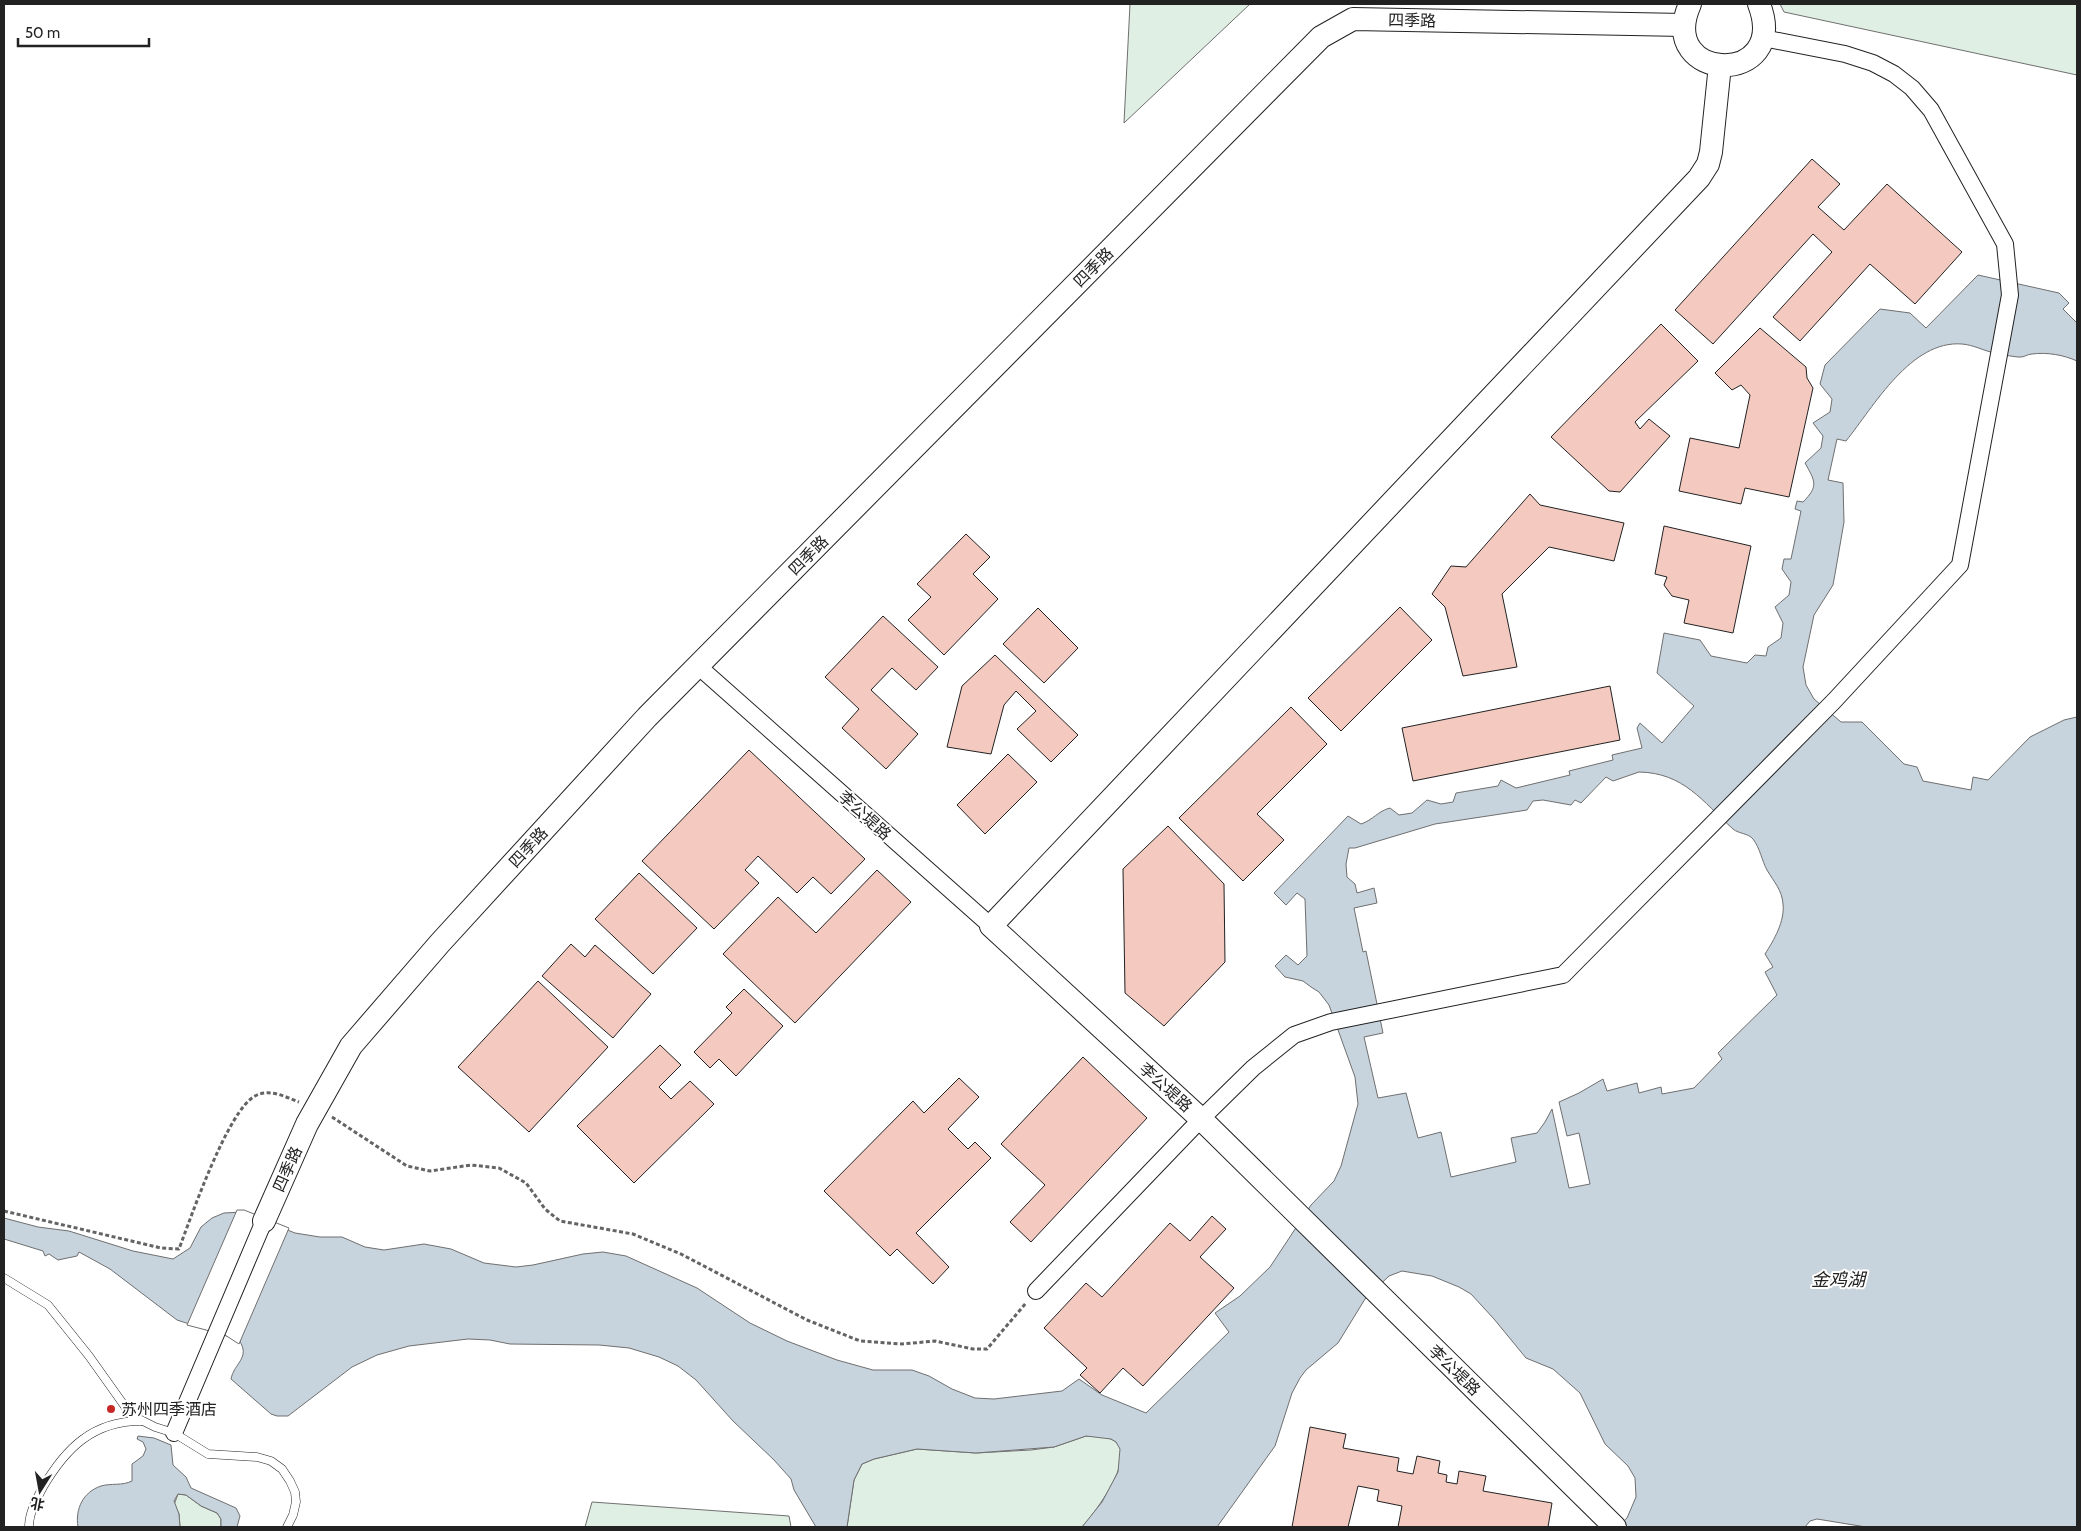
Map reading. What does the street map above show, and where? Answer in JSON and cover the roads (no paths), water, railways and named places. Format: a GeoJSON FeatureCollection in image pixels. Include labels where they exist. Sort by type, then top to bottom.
{"type":"FeatureCollection","features":[{"type":"Feature","properties":{"kind":"street"},"geometry":{"type":"LineString","coordinates":[[1687,14],[1684,32],[1690,47],[1701,59],[1720,65],[1731,66],[1746,60],[1758,49],[1765,18],[1759,4]]}},
{"type":"Feature","properties":{"kind":"street","name":"四季路"},"geometry":{"type":"LineString","coordinates":[[174,1433],[264,1221],[317,1107],[351,1046],[440,943],[647,717],[1321,37],[1353,19],[1687,14]]}},
{"type":"Feature","properties":{"kind":"street"},"geometry":{"type":"LineString","coordinates":[[1036,1291],[1201,1119],[1254,1068],[1294,1035],[1331,1022],[1563,975],[1834,701],[1960,565],[2010,295],[2005,244],[1931,110],[1912,88],[1894,74],[1872,63],[1844,54],[1762,38]]}},
{"type":"Feature","properties":{"kind":"street"},"geometry":{"type":"LineString","coordinates":[[990,926],[1699,178],[1708,164],[1711,152],[1720,65]]}},
{"type":"Feature","properties":{"kind":"street","name":"李公堤路"},"geometry":{"type":"LineString","coordinates":[[698,666],[990,926],[1201,1119],[1291,1210],[1615,1527]]}},
{"type":"Feature","properties":{"kind":"lane"},"geometry":{"type":"LineString","coordinates":[[4,1278],[48,1305],[89,1356],[131,1415],[174,1433],[208,1454],[257,1457],[271,1461],[282,1469],[290,1480],[296,1502],[293,1515],[287,1527]]}},
{"type":"Feature","properties":{"kind":"lane"},"geometry":{"type":"LineString","coordinates":[[29,1527],[32,1509],[40,1493],[62,1459],[74,1445],[86,1436],[112,1424],[127,1421],[143,1421]]}},
{"type":"Feature","properties":{"kind":"water","name":"金鸡湖"},"geometry":{"type":"Polygon","coordinates":[[[1978,275],[2059,293],[2069,303],[2063,309],[2077,323],[2077,361],[2061,356],[2038,353],[2022,357],[2004,355],[1962,344],[1944,346],[1926,353],[1910,364],[1895,378],[1846,441],[1837,439],[1828,480],[1843,483],[1844,522],[1833,585],[1814,615],[1803,667],[1806,685],[1814,699],[1841,722],[1862,722],[1904,764],[1917,767],[1923,781],[1971,790],[1973,777],[1988,780],[2030,737],[2064,720],[2077,717],[2077,1527],[1866,1527],[1817,1519],[1810,1521],[1805,1527],[1617,1527],[1627,1518],[1636,1497],[1635,1478],[1628,1466],[1605,1444],[1580,1393],[1553,1369],[1526,1358],[1471,1294],[1432,1276],[1402,1271],[1389,1276],[1365,1299],[1338,1343],[1306,1370],[1300,1378],[1292,1393],[1275,1446],[1217,1527],[1082,1527],[1102,1502],[1118,1472],[1120,1449],[1116,1442],[1111,1439],[1086,1436],[1054,1447],[976,1453],[917,1449],[874,1459],[862,1464],[854,1480],[847,1527],[816,1527],[794,1490],[791,1479],[774,1460],[733,1421],[696,1380],[678,1366],[659,1357],[629,1348],[599,1345],[510,1344],[490,1340],[468,1339],[409,1346],[377,1355],[352,1367],[288,1416],[277,1416],[271,1414],[231,1379],[243,1356],[239,1340],[177,1320],[110,1269],[79,1252],[77,1256],[58,1260],[49,1254],[45,1256],[43,1251],[4,1239],[4,1218],[38,1227],[69,1231],[133,1251],[173,1259],[190,1248],[201,1227],[212,1218],[224,1213],[243,1212],[295,1233],[320,1237],[342,1237],[365,1247],[384,1250],[424,1244],[451,1249],[484,1263],[516,1267],[603,1252],[626,1256],[697,1288],[750,1323],[787,1341],[837,1360],[873,1370],[912,1370],[975,1398],[994,1399],[1062,1391],[1079,1379],[1102,1395],[1146,1413],[1229,1332],[1215,1313],[1240,1296],[1270,1267],[1311,1205],[1334,1181],[1341,1166],[1358,1104],[1355,1077],[1329,1005],[1319,992],[1303,981],[1285,977],[1275,966],[1286,955],[1298,965],[1307,956],[1305,899],[1297,893],[1286,905],[1274,893],[1348,816],[1361,824],[1390,808],[1399,815],[1412,813],[1427,800],[1441,804],[1453,802],[1456,793],[1498,786],[1501,780],[1516,788],[1570,775],[1569,771],[1613,760],[1612,755],[1642,748],[1637,728],[1640,723],[1662,743],[1694,706],[1657,673],[1664,633],[1700,640],[1711,656],[1747,663],[1755,655],[1766,656],[1768,647],[1781,638],[1783,623],[1775,607],[1789,595],[1791,582],[1782,569],[1784,559],[1791,559],[1801,511],[1795,509],[1797,501],[1803,502],[1811,492],[1814,483],[1805,463],[1821,448],[1823,436],[1813,423],[1830,412],[1832,399],[1820,384],[1825,365],[1880,309],[1910,313],[1926,328],[1978,275]],[[1639,772],[1613,781],[1606,777],[1581,803],[1575,800],[1571,805],[1543,800],[1533,801],[1527,810],[1435,824],[1355,848],[1349,848],[1346,864],[1347,877],[1355,884],[1357,893],[1374,888],[1377,903],[1354,908],[1363,952],[1366,951],[1383,1033],[1364,1037],[1378,1098],[1406,1093],[1418,1138],[1441,1132],[1451,1177],[1516,1162],[1511,1138],[1537,1133],[1552,1109],[1569,1188],[1590,1184],[1579,1133],[1567,1136],[1559,1102],[1603,1079],[1607,1091],[1637,1083],[1639,1093],[1661,1087],[1662,1094],[1694,1088],[1722,1059],[1718,1053],[1777,995],[1765,972],[1773,967],[1765,954],[1781,924],[1782,899],[1753,839],[1733,829],[1691,790],[1668,777],[1639,772]]]}},
{"type":"Feature","properties":{"kind":"water"},"geometry":{"type":"Polygon","coordinates":[[[138,1436],[154,1438],[171,1445],[173,1465],[186,1477],[191,1488],[236,1508],[240,1516],[237,1527],[221,1527],[221,1519],[217,1513],[201,1506],[186,1495],[178,1494],[174,1501],[179,1514],[180,1527],[78,1527],[79,1508],[89,1492],[101,1486],[132,1481],[132,1464],[143,1456],[146,1449],[143,1442],[137,1439],[138,1436]]]}},
{"type":"Feature","properties":{"kind":"place","name":"苏州四季酒店"},"geometry":{"type":"Point","coordinates":[111,1409]}}]}
